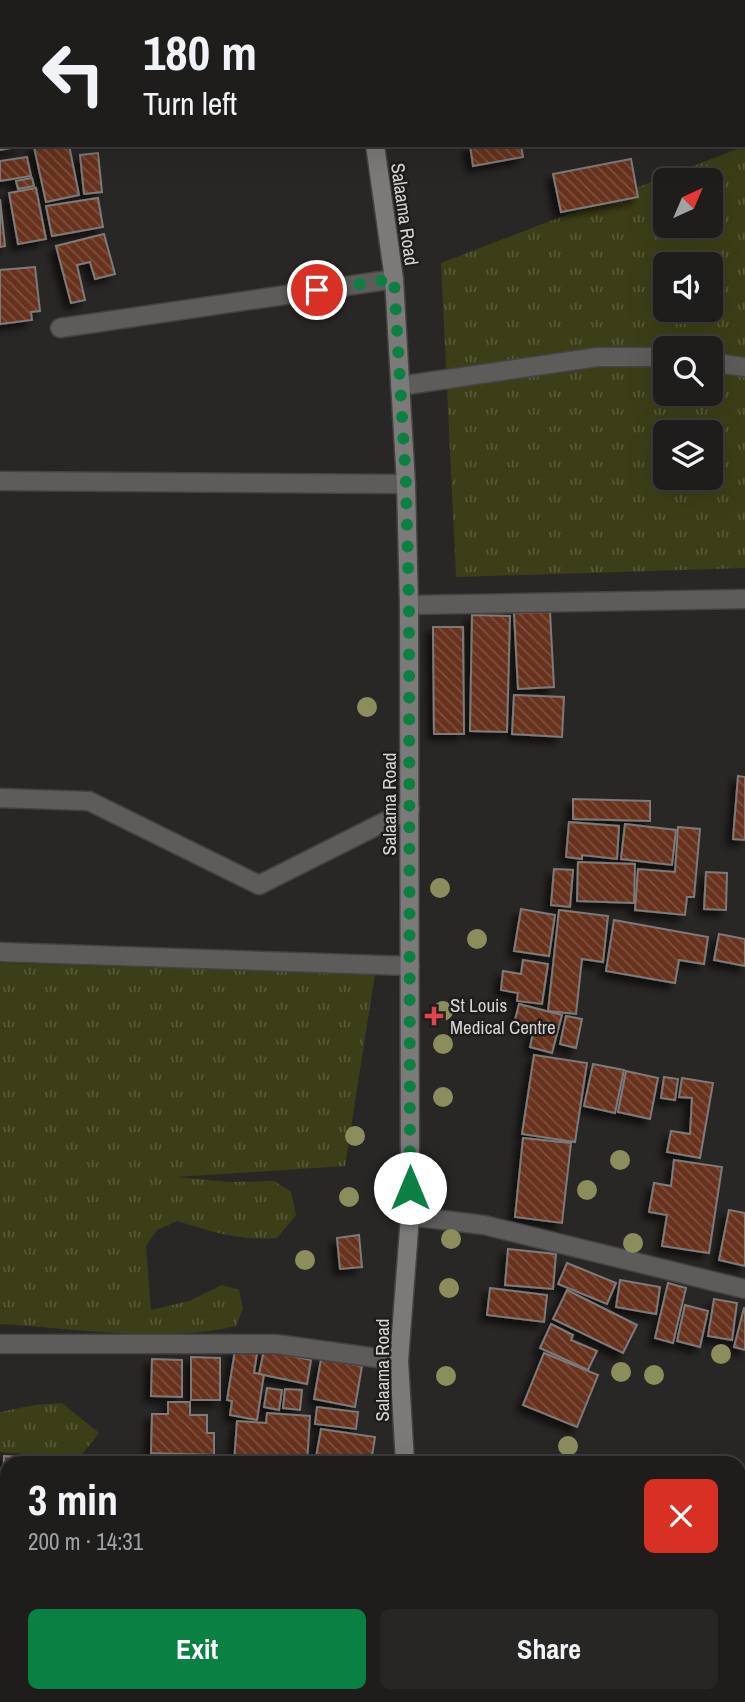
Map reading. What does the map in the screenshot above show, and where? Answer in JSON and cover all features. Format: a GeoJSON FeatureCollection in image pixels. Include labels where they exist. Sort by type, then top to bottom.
{"type":"FeatureCollection","features":[{"type":"Feature","properties":{"kind":"main road","name":"Salaama Road"},"geometry":{"type":"LineString","coordinates":[[375,147],[394,279],[406,484],[409,604],[410,1216],[399,1361],[405,1456]]}},
{"type":"Feature","properties":{"kind":"street"},"geometry":{"type":"LineString","coordinates":[[60,328],[394,279]]}},
{"type":"Feature","properties":{"kind":"street"},"geometry":{"type":"LineString","coordinates":[[400,386],[598,357],[653,357]]}},
{"type":"Feature","properties":{"kind":"street"},"geometry":{"type":"LineString","coordinates":[[723,364],[745,367]]}},
{"type":"Feature","properties":{"kind":"street"},"geometry":{"type":"LineString","coordinates":[[0,481],[406,484]]}},
{"type":"Feature","properties":{"kind":"street"},"geometry":{"type":"LineString","coordinates":[[409,604],[745,600]]}},
{"type":"Feature","properties":{"kind":"street"},"geometry":{"type":"LineString","coordinates":[[0,798],[89,801],[259,885],[410,808]]}},
{"type":"Feature","properties":{"kind":"street"},"geometry":{"type":"LineString","coordinates":[[0,952],[410,966]]}},
{"type":"Feature","properties":{"kind":"street"},"geometry":{"type":"LineString","coordinates":[[410,1216],[484,1225],[745,1289]]}},
{"type":"Feature","properties":{"kind":"street"},"geometry":{"type":"LineString","coordinates":[[0,1344],[276,1344],[399,1361]]}},
{"type":"Feature","properties":{"kind":"green space"},"geometry":{"type":"Polygon","coordinates":[[[745,147],[745,568],[456,577],[441,263],[653,181],[653,238],[723,238],[723,168],[688,168],[745,147]]]}},
{"type":"Feature","properties":{"kind":"green space"},"geometry":{"type":"Polygon","coordinates":[[[0,963],[375,974],[345,1166],[177,1177],[229,1182],[274,1181],[291,1192],[296,1215],[277,1238],[238,1237],[177,1221],[157,1230],[146,1246],[151,1310],[189,1301],[222,1285],[239,1290],[243,1308],[236,1326],[178,1334],[148,1334],[0,1324],[0,963]]]}},
{"type":"Feature","properties":{"kind":"green space"},"geometry":{"type":"Polygon","coordinates":[[[62,1403],[99,1433],[81,1456],[26,1456],[0,1452],[0,1412],[62,1403]]]}},
{"type":"Feature","properties":{"kind":"building"},"geometry":{"type":"Polygon","coordinates":[[[34,147],[69,147],[79,195],[46,202],[34,147]]]}},
{"type":"Feature","properties":{"kind":"building"},"geometry":{"type":"Polygon","coordinates":[[[470,147],[521,147],[523,157],[473,166],[470,147]]]}},
{"type":"Feature","properties":{"kind":"building"},"geometry":{"type":"Polygon","coordinates":[[[98,153],[102,192],[84,194],[80,155],[98,153]]]}},
{"type":"Feature","properties":{"kind":"building"},"geometry":{"type":"Polygon","coordinates":[[[27,157],[31,176],[0,181],[0,161],[27,157]]]}},
{"type":"Feature","properties":{"kind":"building"},"geometry":{"type":"Polygon","coordinates":[[[631,159],[638,197],[561,212],[553,174],[631,159]]]}},
{"type":"Feature","properties":{"kind":"building"},"geometry":{"type":"Polygon","coordinates":[[[32,178],[34,186],[18,189],[16,181],[32,178]]]}},
{"type":"Feature","properties":{"kind":"building"},"geometry":{"type":"Polygon","coordinates":[[[36,188],[46,239],[18,244],[9,193],[36,188]]]}},
{"type":"Feature","properties":{"kind":"building"},"geometry":{"type":"Polygon","coordinates":[[[98,198],[103,227],[52,236],[46,206],[98,198]]]}},
{"type":"Feature","properties":{"kind":"building"},"geometry":{"type":"Polygon","coordinates":[[[0,199],[5,246],[0,247],[0,199]]]}},
{"type":"Feature","properties":{"kind":"building"},"geometry":{"type":"Polygon","coordinates":[[[104,234],[115,274],[95,279],[90,262],[77,265],[85,300],[71,303],[56,246],[104,234]]]}},
{"type":"Feature","properties":{"kind":"building"},"geometry":{"type":"Polygon","coordinates":[[[35,267],[40,311],[31,312],[32,320],[0,324],[0,270],[35,267]]]}},
{"type":"Feature","properties":{"kind":"building"},"geometry":{"type":"Polygon","coordinates":[[[550,612],[554,687],[518,689],[514,613],[550,612]]]}},
{"type":"Feature","properties":{"kind":"building"},"geometry":{"type":"Polygon","coordinates":[[[472,615],[510,616],[507,732],[470,731],[472,615]]]}},
{"type":"Feature","properties":{"kind":"building"},"geometry":{"type":"Polygon","coordinates":[[[433,627],[463,627],[464,734],[434,734],[433,627]]]}},
{"type":"Feature","properties":{"kind":"building"},"geometry":{"type":"Polygon","coordinates":[[[514,695],[564,697],[562,737],[512,734],[514,695]]]}},
{"type":"Feature","properties":{"kind":"building"},"geometry":{"type":"Polygon","coordinates":[[[738,776],[745,777],[745,840],[733,839],[738,776]]]}},
{"type":"Feature","properties":{"kind":"building"},"geometry":{"type":"Polygon","coordinates":[[[573,799],[650,801],[650,821],[573,819],[573,799]]]}},
{"type":"Feature","properties":{"kind":"building"},"geometry":{"type":"Polygon","coordinates":[[[569,822],[619,826],[617,859],[582,855],[582,859],[566,857],[569,822]]]}},
{"type":"Feature","properties":{"kind":"building"},"geometry":{"type":"Polygon","coordinates":[[[625,824],[676,830],[672,865],[621,859],[625,824]]]}},
{"type":"Feature","properties":{"kind":"building"},"geometry":{"type":"Polygon","coordinates":[[[678,827],[700,829],[694,897],[687,897],[685,915],[635,910],[638,869],[675,872],[678,827]]]}},
{"type":"Feature","properties":{"kind":"building"},"geometry":{"type":"Polygon","coordinates":[[[578,862],[635,864],[634,903],[577,901],[578,862]]]}},
{"type":"Feature","properties":{"kind":"building"},"geometry":{"type":"Polygon","coordinates":[[[554,869],[573,870],[570,907],[551,905],[554,869]]]}},
{"type":"Feature","properties":{"kind":"building"},"geometry":{"type":"Polygon","coordinates":[[[706,872],[727,873],[726,910],[704,909],[706,872]]]}},
{"type":"Feature","properties":{"kind":"building"},"geometry":{"type":"Polygon","coordinates":[[[521,909],[555,915],[549,956],[514,951],[521,909]]]}},
{"type":"Feature","properties":{"kind":"building"},"geometry":{"type":"Polygon","coordinates":[[[559,910],[608,916],[603,962],[582,959],[576,1014],[548,1011],[559,910]]]}},
{"type":"Feature","properties":{"kind":"building"},"geometry":{"type":"Polygon","coordinates":[[[614,920],[708,937],[704,964],[679,960],[675,983],[606,971],[614,920]]]}},
{"type":"Feature","properties":{"kind":"building"},"geometry":{"type":"Polygon","coordinates":[[[719,934],[745,939],[745,966],[714,960],[719,934]]]}},
{"type":"Feature","properties":{"kind":"building"},"geometry":{"type":"Polygon","coordinates":[[[523,960],[548,964],[542,1004],[517,1001],[518,993],[501,990],[503,971],[521,974],[523,960]]]}},
{"type":"Feature","properties":{"kind":"building"},"geometry":{"type":"Polygon","coordinates":[[[519,1004],[562,1015],[552,1053],[530,1047],[534,1029],[514,1024],[519,1004]]]}},
{"type":"Feature","properties":{"kind":"building"},"geometry":{"type":"Polygon","coordinates":[[[566,1016],[582,1019],[576,1048],[560,1044],[566,1016]]]}},
{"type":"Feature","properties":{"kind":"building"},"geometry":{"type":"Polygon","coordinates":[[[534,1055],[587,1063],[575,1142],[522,1134],[534,1055]]]}},
{"type":"Feature","properties":{"kind":"building"},"geometry":{"type":"Polygon","coordinates":[[[593,1064],[624,1070],[615,1113],[584,1106],[593,1064]]]}},
{"type":"Feature","properties":{"kind":"building"},"geometry":{"type":"Polygon","coordinates":[[[626,1071],[658,1078],[650,1119],[618,1112],[626,1071]]]}},
{"type":"Feature","properties":{"kind":"building"},"geometry":{"type":"Polygon","coordinates":[[[664,1077],[678,1079],[675,1100],[661,1098],[664,1077]]]}},
{"type":"Feature","properties":{"kind":"building"},"geometry":{"type":"Polygon","coordinates":[[[682,1078],[713,1083],[700,1158],[667,1152],[671,1131],[690,1134],[692,1098],[679,1097],[682,1078]]]}},
{"type":"Feature","properties":{"kind":"building"},"geometry":{"type":"Polygon","coordinates":[[[523,1138],[571,1143],[562,1223],[515,1217],[523,1138]]]}},
{"type":"Feature","properties":{"kind":"building"},"geometry":{"type":"Polygon","coordinates":[[[674,1160],[722,1167],[709,1253],[662,1246],[667,1215],[649,1212],[654,1183],[671,1186],[674,1160]]]}},
{"type":"Feature","properties":{"kind":"building"},"geometry":{"type":"Polygon","coordinates":[[[729,1210],[745,1213],[745,1266],[719,1260],[729,1210]]]}},
{"type":"Feature","properties":{"kind":"building"},"geometry":{"type":"Polygon","coordinates":[[[359,1235],[362,1267],[340,1269],[337,1238],[359,1235]]]}},
{"type":"Feature","properties":{"kind":"building"},"geometry":{"type":"Polygon","coordinates":[[[508,1249],[556,1254],[553,1289],[505,1285],[508,1249]]]}},
{"type":"Feature","properties":{"kind":"building"},"geometry":{"type":"Polygon","coordinates":[[[567,1263],[616,1283],[607,1304],[558,1284],[567,1263]]]}},
{"type":"Feature","properties":{"kind":"building"},"geometry":{"type":"Polygon","coordinates":[[[620,1280],[660,1287],[656,1314],[616,1307],[620,1280]]]}},
{"type":"Feature","properties":{"kind":"building"},"geometry":{"type":"Polygon","coordinates":[[[668,1283],[686,1288],[673,1343],[655,1338],[668,1283]]]}},
{"type":"Feature","properties":{"kind":"building"},"geometry":{"type":"Polygon","coordinates":[[[490,1288],[547,1295],[544,1322],[487,1315],[490,1288]]]}},
{"type":"Feature","properties":{"kind":"building"},"geometry":{"type":"Polygon","coordinates":[[[567,1290],[637,1325],[623,1353],[553,1319],[567,1290]]]}},
{"type":"Feature","properties":{"kind":"building"},"geometry":{"type":"Polygon","coordinates":[[[714,1299],[737,1303],[732,1340],[708,1336],[714,1299]]]}},
{"type":"Feature","properties":{"kind":"building"},"geometry":{"type":"Polygon","coordinates":[[[685,1305],[708,1311],[700,1347],[677,1341],[685,1305]]]}},
{"type":"Feature","properties":{"kind":"building"},"geometry":{"type":"Polygon","coordinates":[[[745,1308],[745,1350],[734,1347],[745,1308]]]}},
{"type":"Feature","properties":{"kind":"building"},"geometry":{"type":"Polygon","coordinates":[[[551,1324],[573,1335],[571,1340],[597,1351],[588,1370],[540,1348],[551,1324]]]}},
{"type":"Feature","properties":{"kind":"building"},"geometry":{"type":"Polygon","coordinates":[[[235,1350],[257,1353],[254,1373],[264,1374],[257,1420],[230,1415],[232,1401],[227,1400],[235,1350]]]}},
{"type":"Feature","properties":{"kind":"building"},"geometry":{"type":"Polygon","coordinates":[[[264,1350],[311,1360],[307,1384],[259,1374],[264,1350]]]}},
{"type":"Feature","properties":{"kind":"building"},"geometry":{"type":"Polygon","coordinates":[[[544,1353],[598,1375],[577,1427],[523,1405],[544,1353]]]}},
{"type":"Feature","properties":{"kind":"building"},"geometry":{"type":"Polygon","coordinates":[[[191,1357],[220,1358],[220,1400],[191,1400],[191,1357]]]}},
{"type":"Feature","properties":{"kind":"building"},"geometry":{"type":"Polygon","coordinates":[[[152,1359],[182,1360],[182,1397],[151,1396],[152,1359]]]}},
{"type":"Feature","properties":{"kind":"building"},"geometry":{"type":"Polygon","coordinates":[[[321,1359],[362,1366],[355,1407],[314,1399],[321,1359]]]}},
{"type":"Feature","properties":{"kind":"building"},"geometry":{"type":"Polygon","coordinates":[[[267,1388],[282,1390],[279,1410],[264,1407],[267,1388]]]}},
{"type":"Feature","properties":{"kind":"building"},"geometry":{"type":"Polygon","coordinates":[[[285,1389],[302,1390],[300,1410],[283,1408],[285,1389]]]}},
{"type":"Feature","properties":{"kind":"building"},"geometry":{"type":"Polygon","coordinates":[[[168,1402],[190,1402],[190,1415],[207,1415],[207,1433],[214,1433],[214,1455],[151,1453],[152,1414],[168,1414],[168,1402]]]}},
{"type":"Feature","properties":{"kind":"building"},"geometry":{"type":"Polygon","coordinates":[[[317,1407],[358,1412],[356,1429],[315,1424],[317,1407]]]}},
{"type":"Feature","properties":{"kind":"building"},"geometry":{"type":"Polygon","coordinates":[[[267,1413],[310,1416],[307,1456],[234,1456],[237,1421],[266,1423],[267,1413]]]}},
{"type":"Feature","properties":{"kind":"building"},"geometry":{"type":"Polygon","coordinates":[[[321,1429],[375,1437],[372,1456],[316,1456],[321,1429]]]}},
{"type":"Feature","properties":{"kind":"place","name":"St Louis Medical Centre"},"geometry":{"type":"Point","coordinates":[434,1016]}},
{"type":"Feature","properties":{"kind":"route"},"geometry":{"type":"LineString","coordinates":[[317,290],[394,279],[406,484],[409,604],[410,1188]]}}]}
